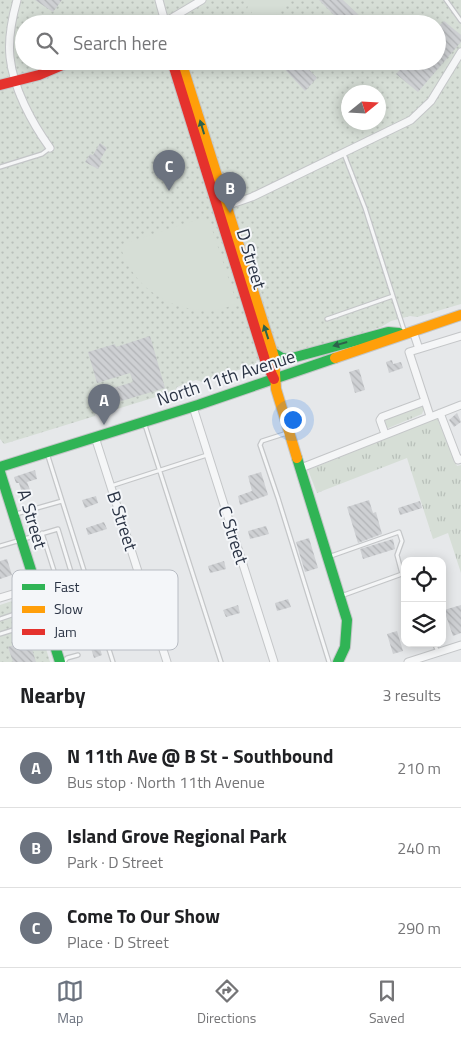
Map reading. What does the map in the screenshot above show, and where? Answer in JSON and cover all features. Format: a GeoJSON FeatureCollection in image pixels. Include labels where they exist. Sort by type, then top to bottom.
{"type":"FeatureCollection","features":[{"type":"Feature","properties":{"kind":"street"},"geometry":{"type":"LineString","coordinates":[[17,0],[11,26],[10,58],[29,115],[50,148]]}},
{"type":"Feature","properties":{"kind":"street"},"geometry":{"type":"LineString","coordinates":[[159,0],[163,15]]}},
{"type":"Feature","properties":{"kind":"street"},"geometry":{"type":"LineString","coordinates":[[178,15],[202,0]]}},
{"type":"Feature","properties":{"kind":"street"},"geometry":{"type":"LineString","coordinates":[[225,206],[252,197],[389,132],[418,115],[432,101],[461,52]]}},
{"type":"Feature","properties":{"kind":"street"},"geometry":{"type":"LineString","coordinates":[[0,85],[51,70]]}},
{"type":"Feature","properties":{"kind":"street","name":"D Street"},"geometry":{"type":"LineString","coordinates":[[175,70],[225,206],[265,360],[275,380]]}},
{"type":"Feature","properties":{"kind":"street","name":"D Street"},"geometry":{"type":"LineString","coordinates":[[184,70],[276,363],[276,389],[347,620],[347,636],[343,655],[338,662]]}},
{"type":"Feature","properties":{"kind":"street","name":"North 11th Avenue"},"geometry":{"type":"LineString","coordinates":[[0,467],[275,380],[461,315]]}},
{"type":"Feature","properties":{"kind":"street"},"geometry":{"type":"LineString","coordinates":[[272,352],[288,359],[388,332],[409,332],[419,349]]}},
{"type":"Feature","properties":{"kind":"street"},"geometry":{"type":"LineString","coordinates":[[430,416],[409,352],[461,338]]}},
{"type":"Feature","properties":{"kind":"street"},"geometry":{"type":"LineString","coordinates":[[385,434],[380,420],[382,417],[425,401]]}},
{"type":"Feature","properties":{"kind":"street"},"geometry":{"type":"LineString","coordinates":[[301,468],[461,405]]}},
{"type":"Feature","properties":{"kind":"street","name":"C Street"},"geometry":{"type":"LineString","coordinates":[[193,407],[274,662]]}},
{"type":"Feature","properties":{"kind":"street"},"geometry":{"type":"LineString","coordinates":[[440,413],[458,460],[461,459]]}},
{"type":"Feature","properties":{"kind":"street","name":"B Street"},"geometry":{"type":"LineString","coordinates":[[96,437],[138,570]]}},
{"type":"Feature","properties":{"kind":"street","name":"A Street"},"geometry":{"type":"LineString","coordinates":[[0,472],[31,570]]}},
{"type":"Feature","properties":{"kind":"street"},"geometry":{"type":"LineString","coordinates":[[0,598],[12,594]]}},
{"type":"Feature","properties":{"kind":"street"},"geometry":{"type":"LineString","coordinates":[[408,662],[461,645]]}},
{"type":"Feature","properties":{"kind":"street","name":"A Street"},"geometry":{"type":"LineString","coordinates":[[56,650],[60,662]]}},
{"type":"Feature","properties":{"kind":"street","name":"B Street"},"geometry":{"type":"LineString","coordinates":[[163,650],[167,662]]}},
{"type":"Feature","properties":{"kind":"lane"},"geometry":{"type":"LineString","coordinates":[[446,0],[461,21]]}},
{"type":"Feature","properties":{"kind":"lane"},"geometry":{"type":"LineString","coordinates":[[0,167],[42,154],[50,148]]}},
{"type":"Feature","properties":{"kind":"lane"},"geometry":{"type":"LineString","coordinates":[[344,153],[365,208],[393,296],[409,332]]}},
{"type":"Feature","properties":{"kind":"lane"},"geometry":{"type":"LineString","coordinates":[[327,319],[393,296]]}},
{"type":"Feature","properties":{"kind":"lane"},"geometry":{"type":"LineString","coordinates":[[144,422],[221,662]]}},
{"type":"Feature","properties":{"kind":"lane"},"geometry":{"type":"LineString","coordinates":[[290,432],[262,441],[260,445],[329,662]]}},
{"type":"Feature","properties":{"kind":"lane"},"geometry":{"type":"LineString","coordinates":[[46,452],[84,570]]}},
{"type":"Feature","properties":{"kind":"lane"},"geometry":{"type":"LineString","coordinates":[[111,486],[208,455]]}},
{"type":"Feature","properties":{"kind":"lane"},"geometry":{"type":"LineString","coordinates":[[14,515],[62,500]]}},
{"type":"Feature","properties":{"kind":"lane"},"geometry":{"type":"LineString","coordinates":[[0,546],[58,528],[71,570]]}},
{"type":"Feature","properties":{"kind":"lane"},"geometry":{"type":"LineString","coordinates":[[329,557],[399,532],[402,541],[397,555],[402,574],[341,597]]}},
{"type":"Feature","properties":{"kind":"lane"},"geometry":{"type":"LineString","coordinates":[[42,533],[54,570]]}},
{"type":"Feature","properties":{"kind":"lane"},"geometry":{"type":"LineString","coordinates":[[0,634],[12,628]]}},
{"type":"Feature","properties":{"kind":"lane"},"geometry":{"type":"LineString","coordinates":[[436,647],[438,653]]}},
{"type":"Feature","properties":{"kind":"lane"},"geometry":{"type":"LineString","coordinates":[[109,650],[113,662]]}},
{"type":"Feature","properties":{"kind":"lane"},"geometry":{"type":"LineString","coordinates":[[64,662],[67,658],[78,655]]}},
{"type":"Feature","properties":{"kind":"green space"},"geometry":{"type":"Polygon","coordinates":[[[0,0],[461,0],[461,304],[417,317],[410,316],[391,321],[381,327],[292,354],[285,354],[284,352],[256,361],[257,364],[202,382],[196,380],[177,387],[175,391],[101,414],[95,414],[95,416],[4,444],[0,439],[0,0]]]}},
{"type":"Feature","properties":{"kind":"green space"},"geometry":{"type":"Polygon","coordinates":[[[250,0],[290,0],[276,15],[251,15],[252,12],[247,9],[250,0]]]}},
{"type":"Feature","properties":{"kind":"green space"},"geometry":{"type":"Polygon","coordinates":[[[202,218],[209,220],[237,304],[215,310],[202,310],[176,305],[153,293],[134,274],[126,261],[120,245],[202,218]]]}},
{"type":"Feature","properties":{"kind":"green space"},"geometry":{"type":"Polygon","coordinates":[[[421,405],[424,409],[422,414],[386,429],[383,419],[421,405]]]}},
{"type":"Feature","properties":{"kind":"green space"},"geometry":{"type":"Polygon","coordinates":[[[437,418],[457,466],[461,465],[461,573],[448,533],[433,539],[407,458],[317,493],[308,470],[437,418]]]}},
{"type":"Feature","properties":{"kind":"green space"},"geometry":{"type":"Polygon","coordinates":[[[12,601],[12,650],[46,650],[50,662],[0,662],[0,605],[12,601]]]}},
{"type":"Feature","properties":{"kind":"building"},"geometry":{"type":"Polygon","coordinates":[[[35,0],[62,0],[53,12],[35,0]]]}},
{"type":"Feature","properties":{"kind":"building"},"geometry":{"type":"Polygon","coordinates":[[[319,0],[343,0],[359,15],[334,15],[319,0]]]}},
{"type":"Feature","properties":{"kind":"building"},"geometry":{"type":"Polygon","coordinates":[[[446,23],[461,35],[461,42],[446,59],[446,23]]]}},
{"type":"Feature","properties":{"kind":"building"},"geometry":{"type":"Polygon","coordinates":[[[285,70],[309,70],[317,78],[305,91],[285,70]]]}},
{"type":"Feature","properties":{"kind":"building"},"geometry":{"type":"Polygon","coordinates":[[[400,70],[437,70],[418,92],[396,74],[400,70]]]}},
{"type":"Feature","properties":{"kind":"building"},"geometry":{"type":"Polygon","coordinates":[[[100,143],[107,148],[100,160],[103,161],[98,169],[85,162],[90,154],[93,155],[100,143]]]}},
{"type":"Feature","properties":{"kind":"building"},"geometry":{"type":"Polygon","coordinates":[[[150,336],[165,388],[108,405],[103,391],[133,382],[130,373],[97,383],[88,352],[115,344],[116,347],[150,336]]]}},
{"type":"Feature","properties":{"kind":"building"},"geometry":{"type":"Polygon","coordinates":[[[392,360],[393,364],[401,362],[403,368],[389,373],[386,362],[392,360]]]}},
{"type":"Feature","properties":{"kind":"building"},"geometry":{"type":"Polygon","coordinates":[[[359,369],[365,390],[355,393],[349,372],[359,369]]]}},
{"type":"Feature","properties":{"kind":"building"},"geometry":{"type":"Polygon","coordinates":[[[457,413],[461,422],[454,427],[449,420],[457,413]]]}},
{"type":"Feature","properties":{"kind":"building"},"geometry":{"type":"Polygon","coordinates":[[[35,470],[37,479],[27,482],[30,490],[22,493],[19,483],[16,483],[14,477],[35,470]]]}},
{"type":"Feature","properties":{"kind":"building"},"geometry":{"type":"Polygon","coordinates":[[[261,472],[268,495],[240,505],[238,496],[252,491],[248,476],[261,472]]]}},
{"type":"Feature","properties":{"kind":"building"},"geometry":{"type":"Polygon","coordinates":[[[96,496],[98,503],[85,508],[82,500],[96,496]]]}},
{"type":"Feature","properties":{"kind":"building"},"geometry":{"type":"Polygon","coordinates":[[[369,500],[373,513],[376,512],[382,534],[358,543],[347,507],[369,500]]]}},
{"type":"Feature","properties":{"kind":"building"},"geometry":{"type":"Polygon","coordinates":[[[420,501],[422,508],[400,515],[398,508],[420,501]]]}},
{"type":"Feature","properties":{"kind":"building"},"geometry":{"type":"Polygon","coordinates":[[[104,522],[107,529],[88,535],[86,528],[104,522]]]}},
{"type":"Feature","properties":{"kind":"building"},"geometry":{"type":"Polygon","coordinates":[[[266,526],[269,534],[250,539],[248,531],[266,526]]]}},
{"type":"Feature","properties":{"kind":"building"},"geometry":{"type":"Polygon","coordinates":[[[309,538],[318,568],[305,572],[296,542],[309,538]]]}},
{"type":"Feature","properties":{"kind":"building"},"geometry":{"type":"Polygon","coordinates":[[[393,539],[395,549],[363,559],[360,549],[393,539]]]}},
{"type":"Feature","properties":{"kind":"building"},"geometry":{"type":"Polygon","coordinates":[[[7,559],[12,575],[0,579],[0,561],[7,559]]]}},
{"type":"Feature","properties":{"kind":"building"},"geometry":{"type":"Polygon","coordinates":[[[224,561],[226,569],[210,573],[208,566],[224,561]]]}},
{"type":"Feature","properties":{"kind":"building"},"geometry":{"type":"Polygon","coordinates":[[[288,599],[291,607],[277,611],[275,603],[288,599]]]}},
{"type":"Feature","properties":{"kind":"building"},"geometry":{"type":"Polygon","coordinates":[[[238,605],[240,613],[226,617],[223,610],[238,605]]]}},
{"type":"Feature","properties":{"kind":"building"},"geometry":{"type":"Polygon","coordinates":[[[461,605],[461,633],[453,636],[446,616],[446,609],[461,605]]]}},
{"type":"Feature","properties":{"kind":"building"},"geometry":{"type":"Polygon","coordinates":[[[397,631],[403,651],[393,654],[387,634],[397,631]]]}},
{"type":"Feature","properties":{"kind":"building"},"geometry":{"type":"Polygon","coordinates":[[[12,646],[12,650],[32,650],[36,662],[13,662],[8,647],[12,646]]]}},
{"type":"Feature","properties":{"kind":"building"},"geometry":{"type":"Polygon","coordinates":[[[92,650],[100,650],[102,655],[94,658],[92,650]]]}},
{"type":"Feature","properties":{"kind":"traffic: fast"},"geometry":{"type":"LineString","coordinates":[[272,352],[288,359],[388,332],[399,333]]}},
{"type":"Feature","properties":{"kind":"traffic: fast"},"geometry":{"type":"LineString","coordinates":[[0,467],[198,405],[335,358]]}},
{"type":"Feature","properties":{"kind":"traffic: fast"},"geometry":{"type":"LineString","coordinates":[[297,458],[347,620],[345,647],[338,662]]}},
{"type":"Feature","properties":{"kind":"traffic: fast"},"geometry":{"type":"LineString","coordinates":[[0,472],[31,570]]}},
{"type":"Feature","properties":{"kind":"traffic: fast"},"geometry":{"type":"LineString","coordinates":[[56,650],[60,662]]}},
{"type":"Feature","properties":{"kind":"traffic: slow"},"geometry":{"type":"LineString","coordinates":[[184,70],[274,357],[276,389],[297,458]]}},
{"type":"Feature","properties":{"kind":"traffic: slow"},"geometry":{"type":"LineString","coordinates":[[335,358],[461,315]]}},
{"type":"Feature","properties":{"kind":"traffic: jam"},"geometry":{"type":"LineString","coordinates":[[0,85],[51,70]]}},
{"type":"Feature","properties":{"kind":"traffic: jam"},"geometry":{"type":"LineString","coordinates":[[175,70],[265,360],[274,379]]}},
{"type":"Feature","properties":{"kind":"place","name":"Come To Our Show"},"geometry":{"type":"Point","coordinates":[169,191]}},
{"type":"Feature","properties":{"kind":"place","name":"Island Grove Regional Park"},"geometry":{"type":"Point","coordinates":[230,213]}},
{"type":"Feature","properties":{"kind":"place","name":"N 11th Ave @ B St - Southbound"},"geometry":{"type":"Point","coordinates":[104,425]}}]}
